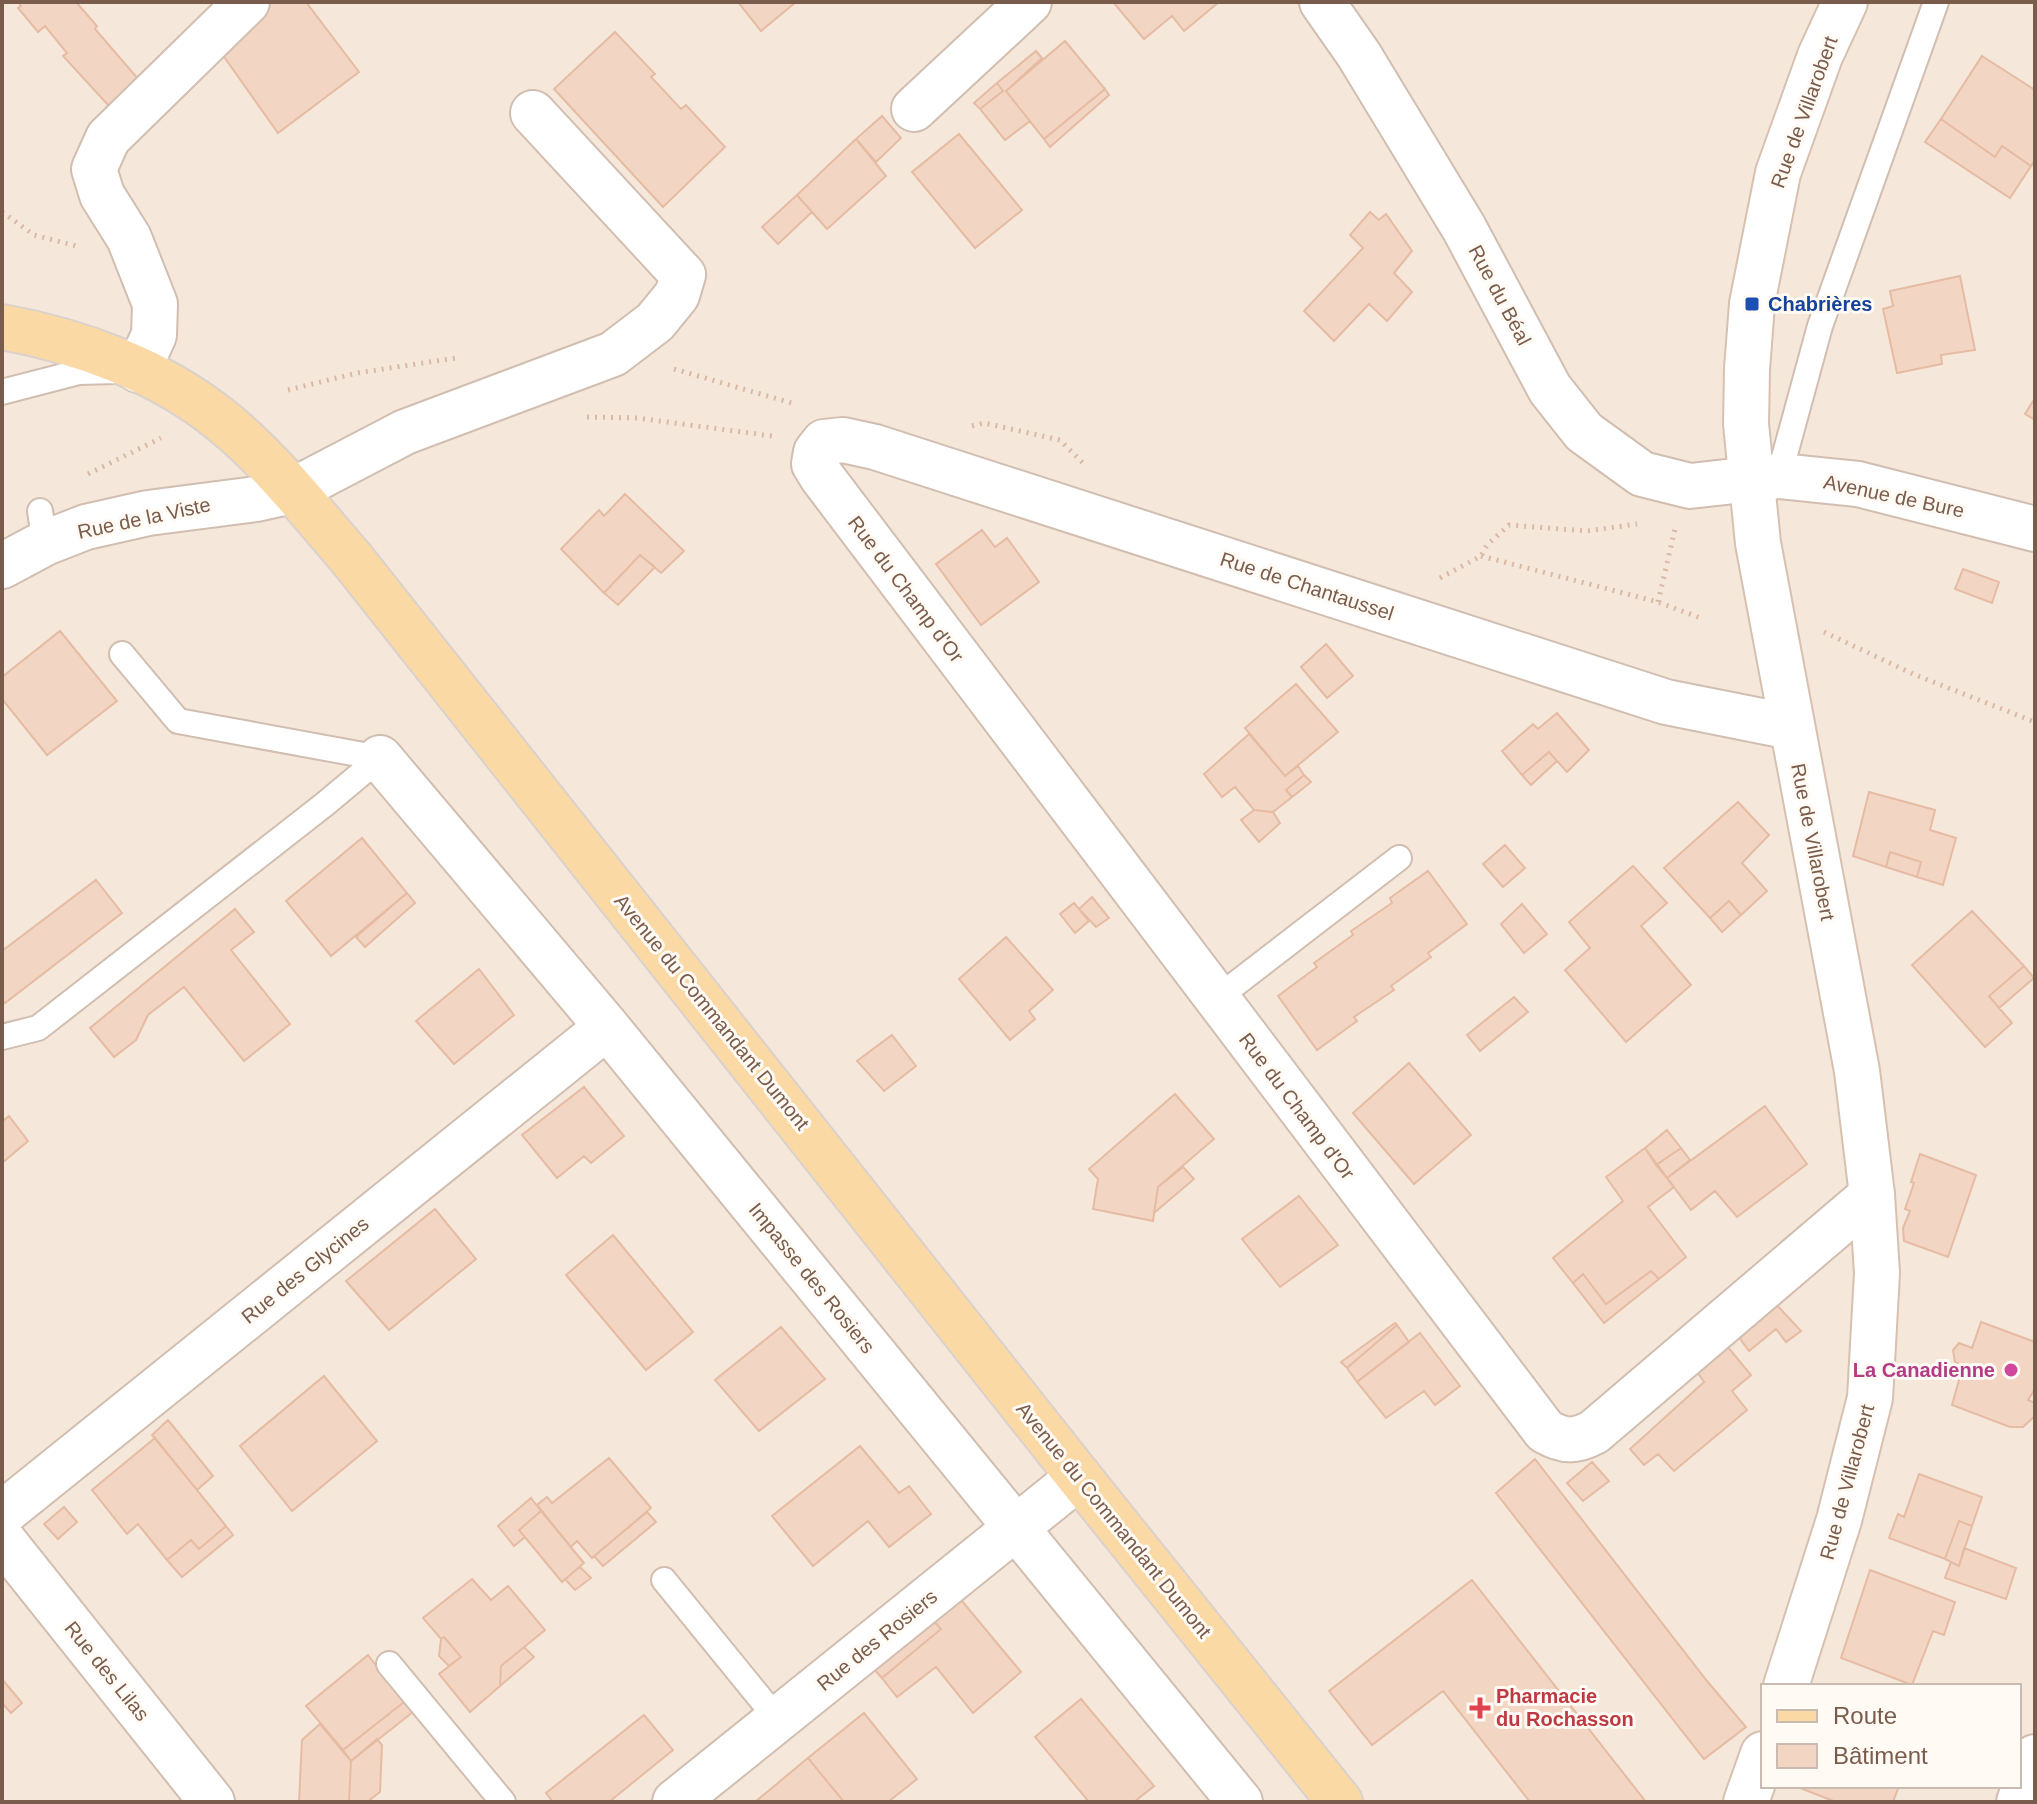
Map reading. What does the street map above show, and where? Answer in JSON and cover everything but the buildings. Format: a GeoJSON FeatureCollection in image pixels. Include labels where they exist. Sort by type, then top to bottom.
{"type":"FeatureCollection","features":[{"type":"Feature","properties":{"kind":"main road","name":"Avenue du Commandant Dumont"},"geometry":{"type":"LineString","coordinates":[[2,327],[74,344],[171,386],[221,420],[292,491],[371,583],[1340,1802]]}},
{"type":"Feature","properties":{"kind":"street"},"geometry":{"type":"LineString","coordinates":[[138,370],[154,335],[155,304],[129,238],[102,195],[94,169],[108,138],[247,2]]}},
{"type":"Feature","properties":{"kind":"street"},"geometry":{"type":"LineString","coordinates":[[914,109],[1029,2]]}},
{"type":"Feature","properties":{"kind":"street","name":"Rue du Béal"},"geometry":{"type":"LineString","coordinates":[[1322,2],[1359,55],[1464,228],[1550,389],[1584,432],[1642,474],[1690,486],[1765,477]]}},
{"type":"Feature","properties":{"kind":"street","name":"Rue de Villarobert"},"geometry":{"type":"LineString","coordinates":[[1787,1684],[1839,1520],[1870,1398],[1877,1273],[1872,1195],[1857,1071],[1758,543],[1765,477],[1746,410],[1752,304],[1778,173],[1820,56],[1845,2]]}},
{"type":"Feature","properties":{"kind":"street","name":"Rue de la Viste"},"geometry":{"type":"LineString","coordinates":[[2,566],[42,527],[86,527],[148,513],[256,499],[292,491],[405,432],[613,354],[655,322],[677,295],[683,275],[533,113]]}},
{"type":"Feature","properties":{"kind":"street","name":"Rue de Chantaussel"},"geometry":{"type":"LineString","coordinates":[[824,442],[843,440],[875,447],[1666,702],[1791,727]]}},
{"type":"Feature","properties":{"kind":"street","name":"Rue du Champ d'Or"},"geometry":{"type":"LineString","coordinates":[[824,442],[816,452],[814,464],[822,477],[1545,1431],[1569,1441],[1580,1440],[1594,1432],[1872,1195]]}},
{"type":"Feature","properties":{"kind":"street","name":"Avenue de Bure"},"geometry":{"type":"LineString","coordinates":[[1765,477],[1858,484],[2035,529]]}},
{"type":"Feature","properties":{"kind":"street","name":"Impasse des Rosiers"},"geometry":{"type":"LineString","coordinates":[[380,758],[607,1027],[1240,1802]]}},
{"type":"Feature","properties":{"kind":"street","name":"Rue des Glycines"},"geometry":{"type":"LineString","coordinates":[[2,1514],[607,1027]]}},
{"type":"Feature","properties":{"kind":"street","name":"Rue des Rosiers"},"geometry":{"type":"LineString","coordinates":[[675,1802],[1079,1477]]}},
{"type":"Feature","properties":{"kind":"street","name":"Rue des Lilas"},"geometry":{"type":"LineString","coordinates":[[2,1539],[212,1802]]}},
{"type":"Feature","properties":{"kind":"street"},"geometry":{"type":"LineString","coordinates":[[2019,1802],[2035,1757]]}},
{"type":"Feature","properties":{"kind":"street"},"geometry":{"type":"LineString","coordinates":[[1746,1802],[1761,1760]]}},
{"type":"Feature","properties":{"kind":"lane"},"geometry":{"type":"LineString","coordinates":[[1765,477],[1936,2]]}},
{"type":"Feature","properties":{"kind":"lane"},"geometry":{"type":"LineString","coordinates":[[2,392],[79,372],[138,370]]}},
{"type":"Feature","properties":{"kind":"lane"},"geometry":{"type":"LineString","coordinates":[[122,654],[178,721],[380,758]]}},
{"type":"Feature","properties":{"kind":"lane"},"geometry":{"type":"LineString","coordinates":[[2,1037],[38,1028],[380,758]]}},
{"type":"Feature","properties":{"kind":"lane"},"geometry":{"type":"LineString","coordinates":[[1216,999],[1399,858]]}},
{"type":"Feature","properties":{"kind":"lane"},"geometry":{"type":"LineString","coordinates":[[664,1580],[778,1720]]}},
{"type":"Feature","properties":{"kind":"lane"},"geometry":{"type":"LineString","coordinates":[[389,1664],[503,1802]]}},
{"type":"Feature","properties":{"kind":"path"},"geometry":{"type":"LineString","coordinates":[[2,212],[34,235],[86,248],[129,238]]}},
{"type":"Feature","properties":{"kind":"path"},"geometry":{"type":"LineString","coordinates":[[575,417],[637,418],[824,442]]}},
{"type":"Feature","properties":{"kind":"path"},"geometry":{"type":"LineString","coordinates":[[42,527],[73,481],[170,434]]}},
{"type":"Feature","properties":{"kind":"path"},"geometry":{"type":"LineString","coordinates":[[1658,602],[1677,518]]}},
{"type":"Feature","properties":{"kind":"path"},"geometry":{"type":"LineString","coordinates":[[1648,523],[1587,531],[1509,525],[1487,545],[1481,556],[1658,602],[1703,619]]}},
{"type":"Feature","properties":{"kind":"path"},"geometry":{"type":"LineString","coordinates":[[1821,631],[1913,674],[2035,722]]}},
{"type":"Feature","properties":{"kind":"shaded area"},"geometry":{"type":"Polygon","coordinates":[[[2,2],[2035,2],[2035,1802],[2,1802],[2,2]]]}},
{"type":"Feature","properties":{"kind":"place","name":"Chabrières"},"geometry":{"type":"Point","coordinates":[1752,304]}},
{"type":"Feature","properties":{"kind":"place","name":"La Canadienne"},"geometry":{"type":"Point","coordinates":[2011,1370]}},
{"type":"Feature","properties":{"kind":"place","name":"Pharmacie du Rochasson"},"geometry":{"type":"Point","coordinates":[1480,1708]}}]}
